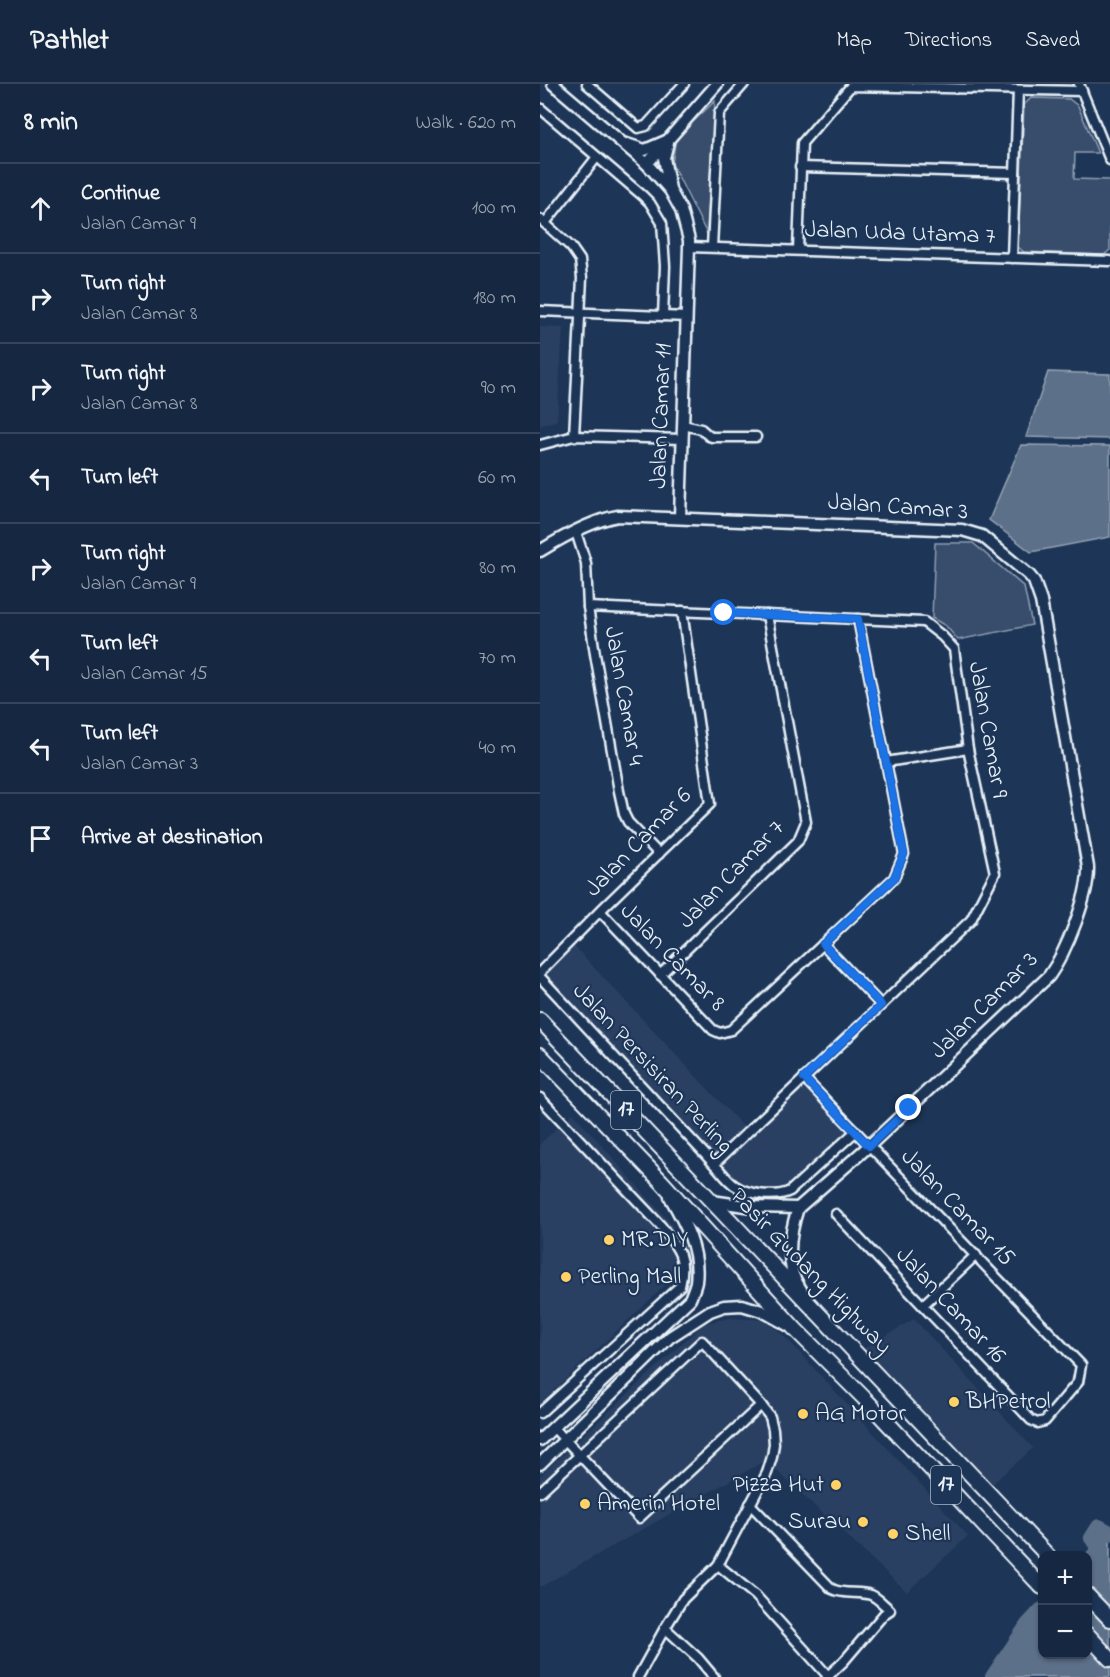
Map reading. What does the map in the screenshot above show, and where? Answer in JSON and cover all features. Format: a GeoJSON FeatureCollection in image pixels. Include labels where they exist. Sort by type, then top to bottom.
{"type":"FeatureCollection","features":[{"type":"Feature","properties":{"kind":"highway","name":"Pasir Gudang Highway"},"geometry":{"type":"LineString","coordinates":[[540,1020],[1043,1551]]}},
{"type":"Feature","properties":{"kind":"highway","name":"Pasir Gudang Highway"},"geometry":{"type":"LineString","coordinates":[[540,1055],[661,1181],[795,1329],[864,1398],[1038,1583]]}},
{"type":"Feature","properties":{"kind":"highway"},"geometry":{"type":"LineString","coordinates":[[1092,1600],[1110,1619]]}},
{"type":"Feature","properties":{"kind":"highway"},"geometry":{"type":"LineString","coordinates":[[1092,1639],[1110,1659]]}},
{"type":"Feature","properties":{"kind":"street"},"geometry":{"type":"LineString","coordinates":[[553,84],[647,164],[670,190]]}},
{"type":"Feature","properties":{"kind":"street"},"geometry":{"type":"LineString","coordinates":[[587,84],[638,128],[646,126],[684,84]]}},
{"type":"Feature","properties":{"kind":"street"},"geometry":{"type":"LineString","coordinates":[[647,164],[717,84]]}},
{"type":"Feature","properties":{"kind":"street"},"geometry":{"type":"LineString","coordinates":[[712,247],[719,112],[744,84]]}},
{"type":"Feature","properties":{"kind":"street"},"geometry":{"type":"LineString","coordinates":[[798,250],[802,143],[851,86],[1018,90],[1080,88],[1110,160]]}},
{"type":"Feature","properties":{"kind":"street"},"geometry":{"type":"LineString","coordinates":[[1012,258],[1018,90]]}},
{"type":"Feature","properties":{"kind":"street"},"geometry":{"type":"LineString","coordinates":[[540,108],[650,203],[662,224],[665,266],[663,316]]}},
{"type":"Feature","properties":{"kind":"street"},"geometry":{"type":"LineString","coordinates":[[622,143],[645,150],[669,139]]}},
{"type":"Feature","properties":{"kind":"street"},"geometry":{"type":"LineString","coordinates":[[669,139],[664,158],[670,190]]}},
{"type":"Feature","properties":{"kind":"street"},"geometry":{"type":"LineString","coordinates":[[574,436],[582,278],[580,260],[571,247],[542,221],[597,157]]}},
{"type":"Feature","properties":{"kind":"street"},"geometry":{"type":"LineString","coordinates":[[800,167],[1015,173]]}},
{"type":"Feature","properties":{"kind":"street","name":"Jalan Camar 11"},"geometry":{"type":"LineString","coordinates":[[670,190],[681,210],[689,240],[680,517]]}},
{"type":"Feature","properties":{"kind":"street","name":"Jalan Uda Utama 7"},"geometry":{"type":"LineString","coordinates":[[689,246],[1110,261]]}},
{"type":"Feature","properties":{"kind":"street"},"geometry":{"type":"LineString","coordinates":[[540,310],[687,317]]}},
{"type":"Feature","properties":{"kind":"street"},"geometry":{"type":"LineString","coordinates":[[683,425],[700,429],[712,437],[756,437]]}},
{"type":"Feature","properties":{"kind":"street"},"geometry":{"type":"LineString","coordinates":[[540,445],[574,436],[682,439]]}},
{"type":"Feature","properties":{"kind":"street","name":"Jalan Camar 3"},"geometry":{"type":"LineString","coordinates":[[540,551],[576,532],[618,516],[962,530],[982,536],[1034,581],[1041,601],[1089,874],[1083,899],[1062,957],[1049,976],[869,1146],[798,1208]]}},
{"type":"Feature","properties":{"kind":"street","name":"Jalan Camar 4"},"geometry":{"type":"LineString","coordinates":[[576,532],[585,563],[594,654],[624,814],[634,829],[659,854]]}},
{"type":"Feature","properties":{"kind":"street","name":"Jalan Camar 9"},"geometry":{"type":"LineString","coordinates":[[588,607],[924,622],[954,649],[968,748],[995,873],[971,920],[804,1078]]}},
{"type":"Feature","properties":{"kind":"street","name":"Jalan Camar 6"},"geometry":{"type":"LineString","coordinates":[[540,972],[711,804],[682,611]]}},
{"type":"Feature","properties":{"kind":"street","name":"Jalan Camar 7"},"geometry":{"type":"LineString","coordinates":[[660,975],[798,841],[806,822],[767,615]]}},
{"type":"Feature","properties":{"kind":"street","name":"Jalan Camar 8"},"geometry":{"type":"LineString","coordinates":[[601,912],[713,1030],[720,1033],[731,1030],[894,878],[904,854],[858,619]]}},
{"type":"Feature","properties":{"kind":"street"},"geometry":{"type":"LineString","coordinates":[[886,762],[968,748]]}},
{"type":"Feature","properties":{"kind":"street"},"geometry":{"type":"LineString","coordinates":[[823,944],[881,1005]]}},
{"type":"Feature","properties":{"kind":"street","name":"Jalan Persisiran Perling"},"geometry":{"type":"LineString","coordinates":[[540,977],[734,1185],[748,1192],[779,1196],[790,1191],[855,1131]]}},
{"type":"Feature","properties":{"kind":"street"},"geometry":{"type":"LineString","coordinates":[[714,1164],[804,1078]]}},
{"type":"Feature","properties":{"kind":"street","name":"Jalan Camar 15"},"geometry":{"type":"LineString","coordinates":[[804,1078],[1081,1365],[1078,1382],[1045,1421],[1037,1423]]}},
{"type":"Feature","properties":{"kind":"street"},"geometry":{"type":"LineString","coordinates":[[540,1098],[662,1226],[679,1249],[683,1275],[680,1286],[540,1413]]}},
{"type":"Feature","properties":{"kind":"street"},"geometry":{"type":"LineString","coordinates":[[540,1440],[690,1299],[696,1283],[692,1240],[661,1181]]}},
{"type":"Feature","properties":{"kind":"street"},"geometry":{"type":"LineString","coordinates":[[712,1201],[752,1207],[798,1208],[790,1254],[793,1276],[812,1307]]}},
{"type":"Feature","properties":{"kind":"street","name":"Jalan Camar 16"},"geometry":{"type":"LineString","coordinates":[[836,1214],[1031,1420],[1037,1423]]}},
{"type":"Feature","properties":{"kind":"street"},"geometry":{"type":"LineString","coordinates":[[923,1305],[976,1255]]}},
{"type":"Feature","properties":{"kind":"street"},"geometry":{"type":"LineString","coordinates":[[540,1464],[670,1337],[710,1311],[723,1306],[742,1305],[762,1311],[795,1329]]}},
{"type":"Feature","properties":{"kind":"street"},"geometry":{"type":"LineString","coordinates":[[540,1492],[702,1341],[762,1405],[770,1418],[774,1444],[767,1473],[717,1565],[683,1599],[638,1677]]}},
{"type":"Feature","properties":{"kind":"street"},"geometry":{"type":"LineString","coordinates":[[553,1427],[639,1518],[762,1405]]}},
{"type":"Feature","properties":{"kind":"street"},"geometry":{"type":"LineString","coordinates":[[717,1565],[756,1596],[828,1677],[890,1610],[873,1596],[840,1593],[832,1589],[750,1504]]}},
{"type":"Feature","properties":{"kind":"street"},"geometry":{"type":"LineString","coordinates":[[665,1628],[698,1658],[714,1677]]}},
{"type":"Feature","properties":{"kind":"shaded area"},"geometry":{"type":"Polygon","coordinates":[[[1031,98],[1069,99],[1078,106],[1098,153],[1075,153],[1074,179],[1109,180],[1110,183],[1110,250],[1104,255],[1024,252],[1018,247],[1024,105],[1031,98]]]}},
{"type":"Feature","properties":{"kind":"shaded area"},"geometry":{"type":"Polygon","coordinates":[[[715,101],[707,234],[672,164],[676,138],[715,101]]]}},
{"type":"Feature","properties":{"kind":"shaded area"},"geometry":{"type":"Polygon","coordinates":[[[540,327],[563,328],[557,420],[540,426],[540,327]]]}},
{"type":"Feature","properties":{"kind":"shaded area"},"geometry":{"type":"Polygon","coordinates":[[[1048,372],[1110,374],[1110,439],[1026,437],[1048,372]]]}},
{"type":"Feature","properties":{"kind":"shaded area"},"geometry":{"type":"Polygon","coordinates":[[[1021,445],[1110,446],[1110,537],[1031,552],[989,520],[1021,445]]]}},
{"type":"Feature","properties":{"kind":"shaded area"},"geometry":{"type":"Polygon","coordinates":[[[935,543],[973,543],[1024,587],[1032,625],[958,640],[946,626],[932,618],[935,543]]]}},
{"type":"Feature","properties":{"kind":"shaded area"},"geometry":{"type":"Polygon","coordinates":[[[573,945],[750,1134],[805,1083],[855,1136],[792,1194],[779,1199],[747,1195],[540,976],[573,945]]]}},
{"type":"Feature","properties":{"kind":"shaded area"},"geometry":{"type":"Polygon","coordinates":[[[573,1113],[673,1226],[673,1278],[540,1403],[540,1144],[573,1113]]]}},
{"type":"Feature","properties":{"kind":"shaded area"},"geometry":{"type":"Polygon","coordinates":[[[729,1318],[766,1320],[788,1340],[968,1536],[907,1592],[777,1471],[761,1463],[540,1587],[540,1476],[703,1324],[729,1318]]]}},
{"type":"Feature","properties":{"kind":"shaded area"},"geometry":{"type":"Polygon","coordinates":[[[914,1319],[1033,1448],[991,1485],[863,1349],[914,1319]]]}},
{"type":"Feature","properties":{"kind":"shaded area"},"geometry":{"type":"Polygon","coordinates":[[[1099,1527],[1110,1533],[1110,1677],[993,1677],[1028,1625],[1038,1614],[1038,1659],[1092,1659],[1092,1558],[1101,1548],[1092,1538],[1099,1527]]]}},
{"type":"Feature","properties":{"kind":"waterway"},"geometry":{"type":"LineString","coordinates":[[1092,1558],[1101,1547],[1092,1538],[1099,1527],[1110,1533]]}},
{"type":"Feature","properties":{"kind":"waterway"},"geometry":{"type":"LineString","coordinates":[[993,1677],[1028,1625],[1038,1614]]}},
{"type":"Feature","properties":{"kind":"place","name":"MR.DIY"},"geometry":{"type":"Point","coordinates":[609,1240]}},
{"type":"Feature","properties":{"kind":"place","name":"Perling Mall"},"geometry":{"type":"Point","coordinates":[566,1277]}},
{"type":"Feature","properties":{"kind":"place","name":"BHPetrol"},"geometry":{"type":"Point","coordinates":[954,1402]}},
{"type":"Feature","properties":{"kind":"place","name":"AG Motor"},"geometry":{"type":"Point","coordinates":[803,1414]}},
{"type":"Feature","properties":{"kind":"place","name":"Pizza Hut"},"geometry":{"type":"Point","coordinates":[836,1485]}},
{"type":"Feature","properties":{"kind":"place","name":"Amerin Hotel"},"geometry":{"type":"Point","coordinates":[585,1504]}},
{"type":"Feature","properties":{"kind":"place","name":"Surau"},"geometry":{"type":"Point","coordinates":[863,1522]}},
{"type":"Feature","properties":{"kind":"place","name":"Shell"},"geometry":{"type":"Point","coordinates":[893,1534]}},
{"type":"Feature","properties":{"kind":"route"},"geometry":{"type":"LineString","coordinates":[[724,613],[858,619],[904,854],[894,878],[823,944],[881,1005],[804,1078],[869,1146],[909,1108]]}}]}
